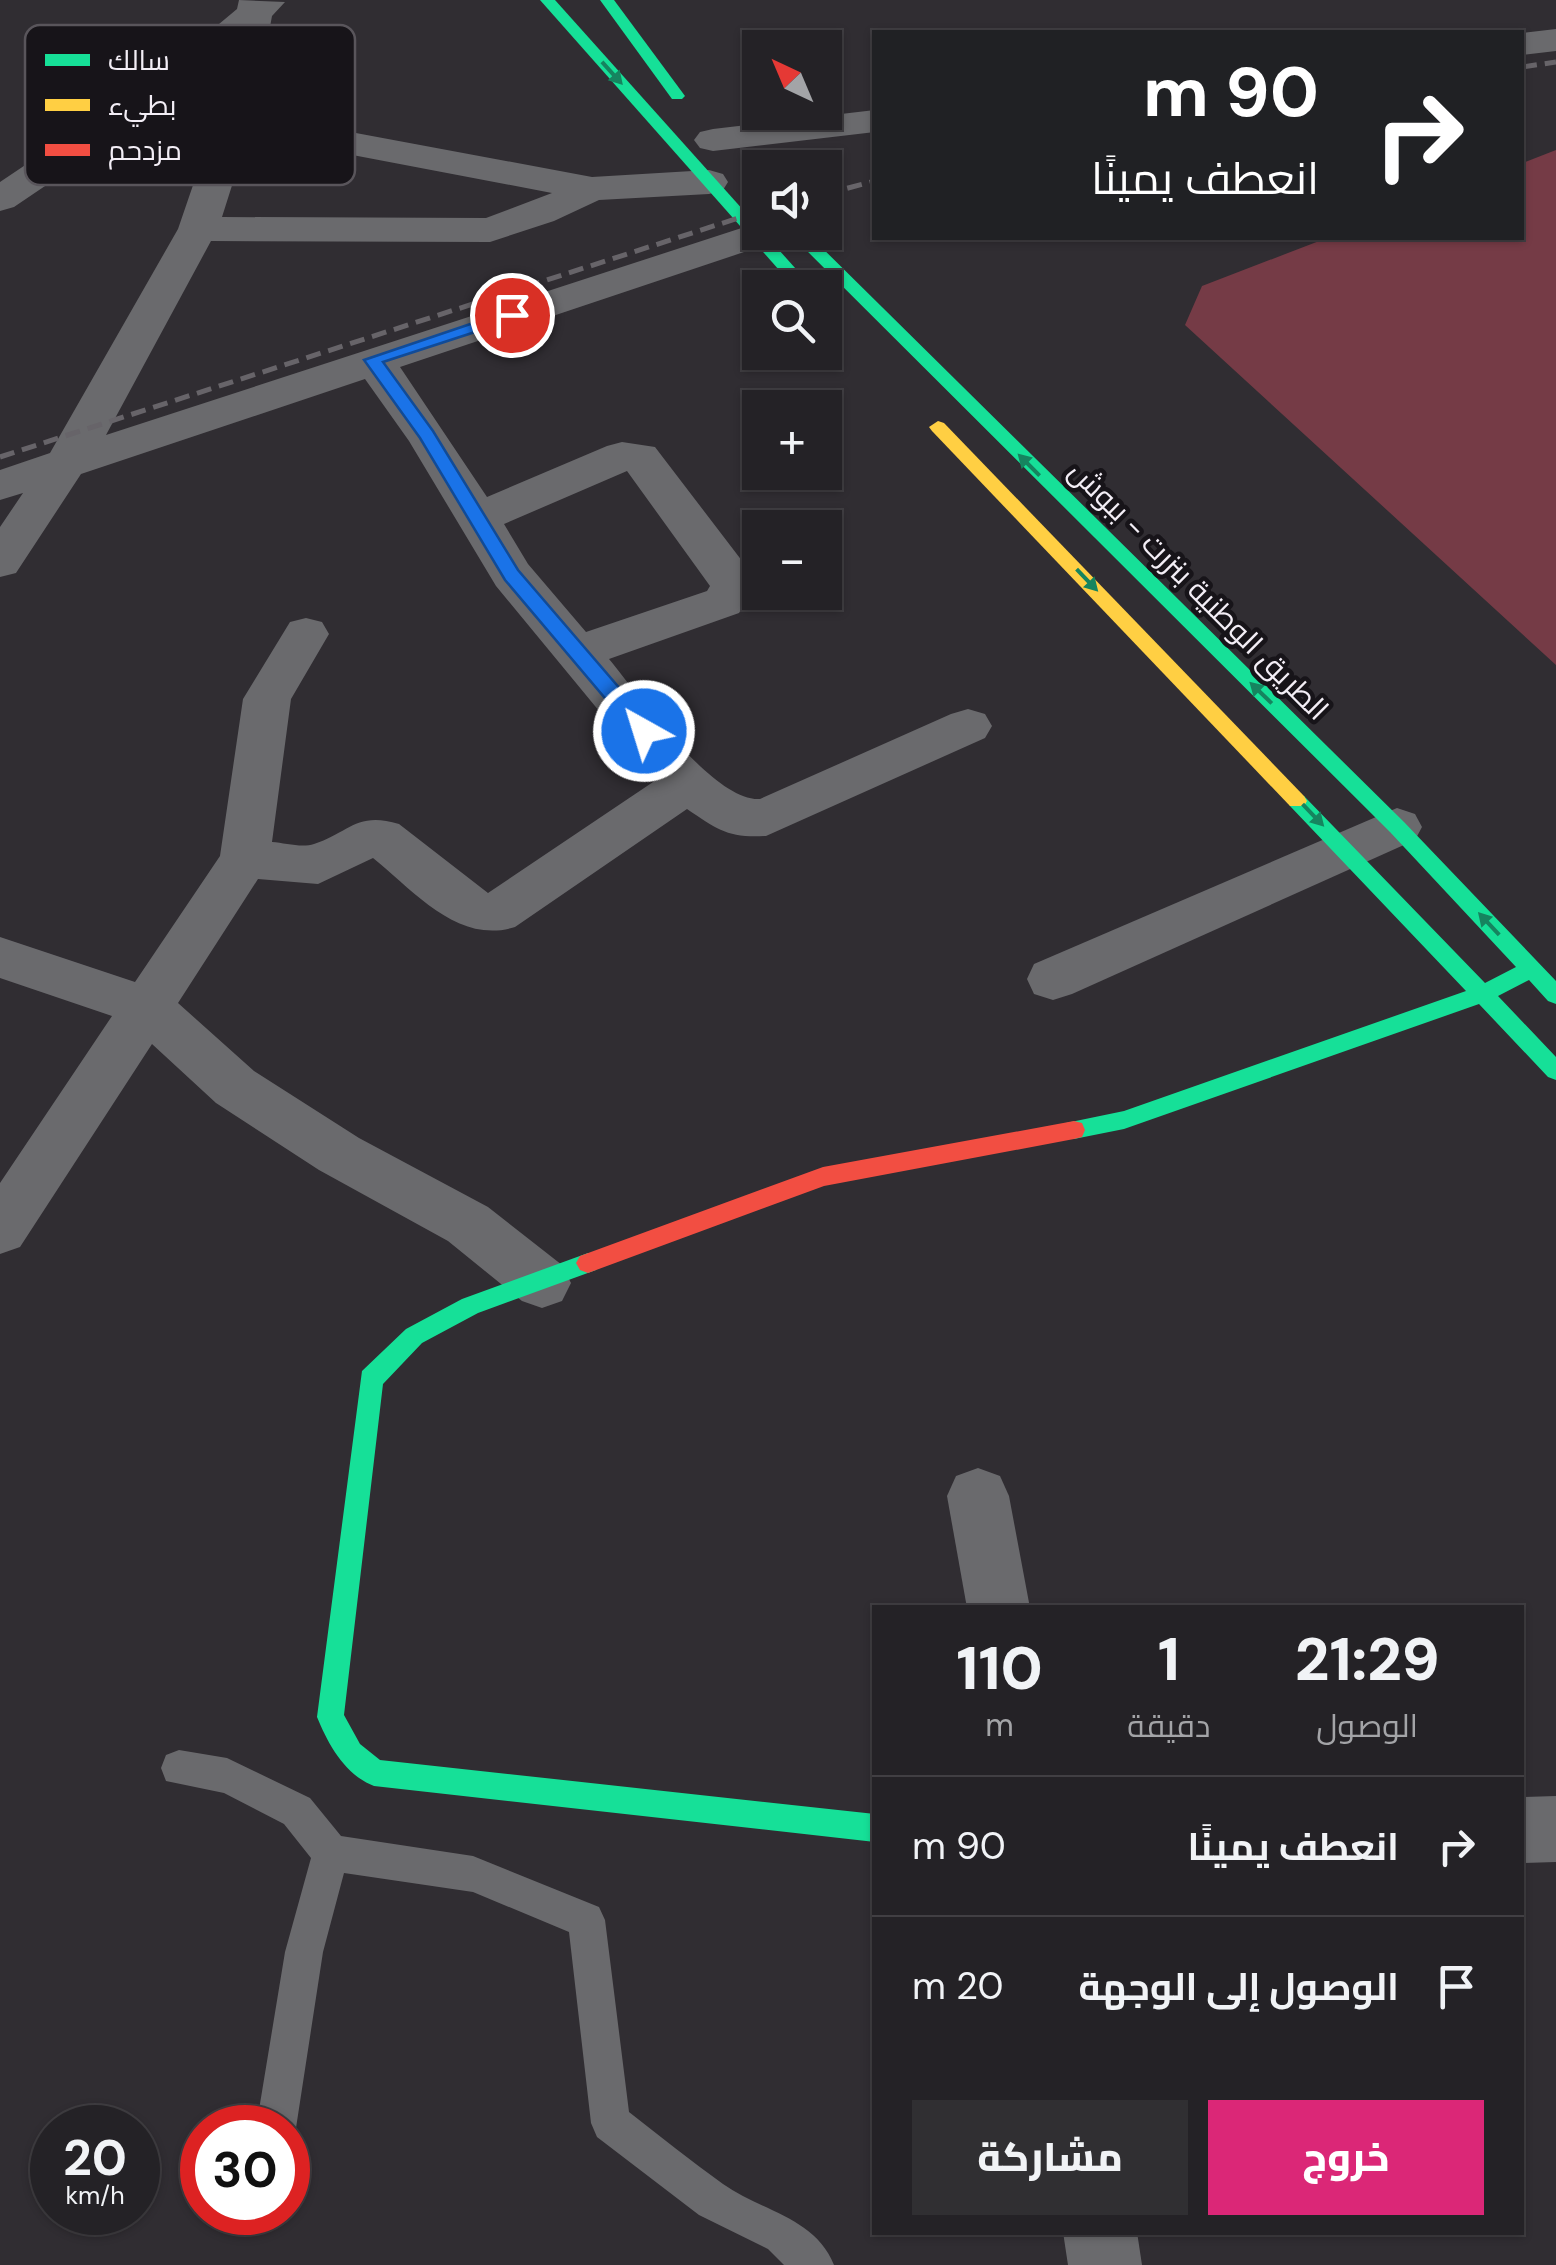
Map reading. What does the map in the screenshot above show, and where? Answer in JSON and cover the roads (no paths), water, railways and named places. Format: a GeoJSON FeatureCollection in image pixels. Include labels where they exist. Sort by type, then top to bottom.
{"type":"FeatureCollection","features":[{"type":"Feature","properties":{"kind":"main road","name":"الطريق الوطنية بنزرت - ببوش"},"geometry":{"type":"LineString","coordinates":[[547,0],[710,146]]}},
{"type":"Feature","properties":{"kind":"main road","name":"الطريق الوطنية بنزرت - ببوش"},"geometry":{"type":"LineString","coordinates":[[608,0],[742,191]]}},
{"type":"Feature","properties":{"kind":"main road","name":"الطريق الوطنية بنزرت - ببوش"},"geometry":{"type":"LineString","coordinates":[[791,250],[969,405],[1397,827],[1556,995]]}},
{"type":"Feature","properties":{"kind":"main road"},"geometry":{"type":"LineString","coordinates":[[969,405],[928,417],[1556,1071]]}},
{"type":"Feature","properties":{"kind":"main road"},"geometry":{"type":"LineString","coordinates":[[872,1828],[374,1773],[351,1753],[330,1717],[371,1380],[414,1336],[470,1306],[822,1177],[1124,1120],[1482,994],[1531,968]]}},
{"type":"Feature","properties":{"kind":"street"},"geometry":{"type":"LineString","coordinates":[[237,25],[262,3]]}},
{"type":"Feature","properties":{"kind":"street"},"geometry":{"type":"LineString","coordinates":[[1524,44],[1556,40]]}},
{"type":"Feature","properties":{"kind":"street"},"geometry":{"type":"LineString","coordinates":[[198,229],[490,230],[710,146],[872,121]]}},
{"type":"Feature","properties":{"kind":"street"},"geometry":{"type":"LineString","coordinates":[[355,144],[592,189]]}},
{"type":"Feature","properties":{"kind":"street"},"geometry":{"type":"LineString","coordinates":[[0,199],[25,182]]}},
{"type":"Feature","properties":{"kind":"street"},"geometry":{"type":"LineString","coordinates":[[0,562],[68,460],[198,229],[213,185]]}},
{"type":"Feature","properties":{"kind":"street"},"geometry":{"type":"LineString","coordinates":[[0,485],[373,360],[742,244]]}},
{"type":"Feature","properties":{"kind":"street"},"geometry":{"type":"LineString","coordinates":[[373,360],[427,435],[512,575],[687,784],[740,819],[766,817],[968,726]]}},
{"type":"Feature","properties":{"kind":"street"},"geometry":{"type":"LineString","coordinates":[[476,519],[622,456],[633,455],[640,457],[733,581],[734,587],[723,602],[580,652]]}},
{"type":"Feature","properties":{"kind":"street"},"geometry":{"type":"LineString","coordinates":[[0,1230],[246,860],[267,699],[306,634]]}},
{"type":"Feature","properties":{"kind":"street"},"geometry":{"type":"LineString","coordinates":[[246,860],[318,865],[368,838],[380,837],[477,912],[496,914],[687,784]]}},
{"type":"Feature","properties":{"kind":"street"},"geometry":{"type":"LineString","coordinates":[[1052,979],[1344,847],[1397,827]]}},
{"type":"Feature","properties":{"kind":"street"},"geometry":{"type":"LineString","coordinates":[[0,957],[147,1007],[235,1087],[339,1154],[414,1190],[468,1224],[542,1282]]}},
{"type":"Feature","properties":{"kind":"street"},"geometry":{"type":"LineString","coordinates":[[978,1496],[999,1605]]}},
{"type":"Feature","properties":{"kind":"street"},"geometry":{"type":"LineString","coordinates":[[1524,1830],[1556,1829]]}},
{"type":"Feature","properties":{"kind":"street"},"geometry":{"type":"LineString","coordinates":[[1100,2235],[1105,2265]]}},
{"type":"Feature","properties":{"kind":"lane"},"geometry":{"type":"LineString","coordinates":[[179,1768],[226,1776],[297,1811],[331,1853],[473,1874],[586,1920],[611,2123],[713,2201],[782,2235],[814,2265]]}},
{"type":"Feature","properties":{"kind":"lane"},"geometry":{"type":"LineString","coordinates":[[280,2105],[304,1952],[331,1853]]}},
{"type":"Feature","properties":{"kind":"railway"},"geometry":{"type":"LineString","coordinates":[[1524,67],[1556,62]]}},
{"type":"Feature","properties":{"kind":"railway"},"geometry":{"type":"LineString","coordinates":[[842,190],[872,182]]}},
{"type":"Feature","properties":{"kind":"railway"},"geometry":{"type":"LineString","coordinates":[[0,457],[742,217]]}}]}
